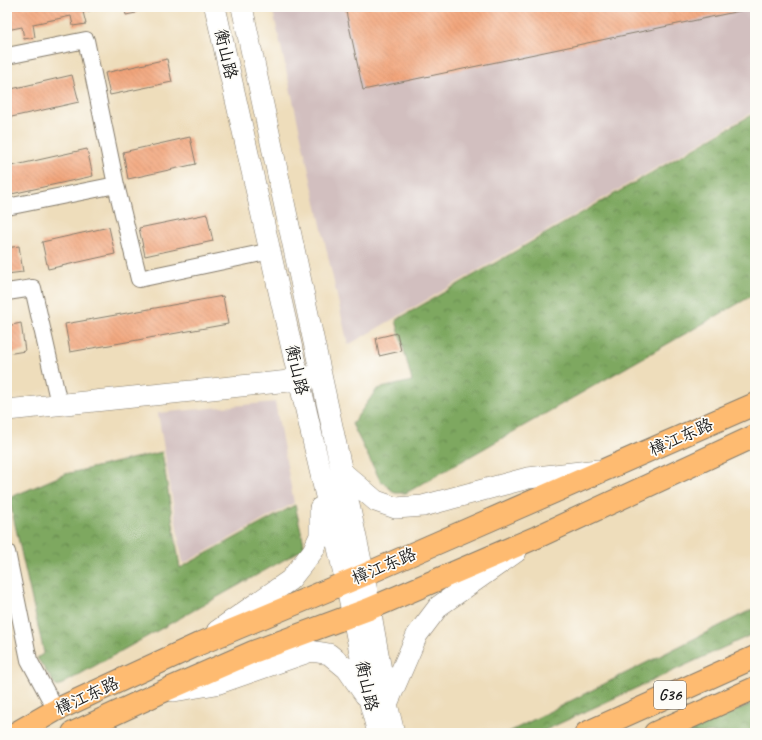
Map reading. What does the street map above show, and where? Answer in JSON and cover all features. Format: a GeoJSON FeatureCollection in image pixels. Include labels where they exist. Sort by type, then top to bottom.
{"type":"FeatureCollection","features":[{"type":"Feature","properties":{"kind":"main road","name":"樟江东路"},"geometry":{"type":"LineString","coordinates":[[16,733],[56,710],[199,644],[355,579],[755,404]]}},
{"type":"Feature","properties":{"kind":"main road","name":"樟江东路"},"geometry":{"type":"LineString","coordinates":[[73,733],[253,652],[361,612],[537,537],[755,436]]}},
{"type":"Feature","properties":{"kind":"main road","name":"G36"},"geometry":{"type":"LineString","coordinates":[[586,733],[755,657]]}},
{"type":"Feature","properties":{"kind":"main road","name":"G36"},"geometry":{"type":"LineString","coordinates":[[655,733],[755,688]]}},
{"type":"Feature","properties":{"kind":"street","name":"衡山路"},"geometry":{"type":"LineString","coordinates":[[215,7],[320,473],[355,579]]}},
{"type":"Feature","properties":{"kind":"street","name":"衡山路"},"geometry":{"type":"LineString","coordinates":[[242,7],[341,471],[355,579],[379,703],[378,733]]}},
{"type":"Feature","properties":{"kind":"street"},"geometry":{"type":"LineString","coordinates":[[7,56],[86,40],[116,185],[139,279],[271,252]]}},
{"type":"Feature","properties":{"kind":"street"},"geometry":{"type":"LineString","coordinates":[[7,207],[116,185]]}},
{"type":"Feature","properties":{"kind":"street"},"geometry":{"type":"LineString","coordinates":[[7,292],[33,288],[59,404]]}},
{"type":"Feature","properties":{"kind":"street"},"geometry":{"type":"LineString","coordinates":[[7,410],[298,380],[321,374]]}},
{"type":"Feature","properties":{"kind":"street"},"geometry":{"type":"LineString","coordinates":[[341,471],[376,501],[396,508],[423,506],[528,478],[607,469]]}},
{"type":"Feature","properties":{"kind":"street"},"geometry":{"type":"LineString","coordinates":[[199,644],[290,580],[313,551],[320,536],[320,473]]}},
{"type":"Feature","properties":{"kind":"street"},"geometry":{"type":"LineString","coordinates":[[157,694],[216,684],[311,651],[329,654],[347,669],[379,703],[417,635],[439,606],[537,537]]}},
{"type":"Feature","properties":{"kind":"street"},"geometry":{"type":"LineString","coordinates":[[7,552],[29,660],[56,710]]}},
{"type":"Feature","properties":{"kind":"street","name":"衡山路"},"geometry":{"type":"LineString","coordinates":[[379,703],[394,733]]}},
{"type":"Feature","properties":{"kind":"shaded area"},"geometry":{"type":"Polygon","coordinates":[[[272,7],[755,7],[755,111],[348,345],[272,7]]]}},
{"type":"Feature","properties":{"kind":"shaded area"},"geometry":{"type":"Polygon","coordinates":[[[275,402],[294,503],[183,564],[158,413],[275,402]]]}},
{"type":"Feature","properties":{"kind":"green space"},"geometry":{"type":"Polygon","coordinates":[[[755,113],[755,294],[406,493],[395,493],[380,480],[352,424],[377,389],[412,381],[396,320],[755,113]]]}},
{"type":"Feature","properties":{"kind":"green space"},"geometry":{"type":"Polygon","coordinates":[[[162,452],[180,568],[295,505],[305,548],[57,687],[37,658],[44,653],[9,498],[65,474],[162,452]]]}},
{"type":"Feature","properties":{"kind":"green space"},"geometry":{"type":"Polygon","coordinates":[[[755,608],[755,633],[539,733],[507,733],[755,608]]]}},
{"type":"Feature","properties":{"kind":"green space"},"geometry":{"type":"Polygon","coordinates":[[[755,702],[755,733],[687,733],[755,702]]]}},
{"type":"Feature","properties":{"kind":"building"},"geometry":{"type":"Polygon","coordinates":[[[7,7],[105,8],[83,12],[86,24],[73,26],[71,16],[33,24],[35,37],[24,39],[22,27],[7,30],[7,7]]]}},
{"type":"Feature","properties":{"kind":"building"},"geometry":{"type":"Polygon","coordinates":[[[124,7],[135,7],[136,13],[126,15],[124,7]]]}},
{"type":"Feature","properties":{"kind":"building"},"geometry":{"type":"Polygon","coordinates":[[[345,7],[754,7],[754,8],[363,90],[345,7]]]}},
{"type":"Feature","properties":{"kind":"building"},"geometry":{"type":"Polygon","coordinates":[[[167,59],[172,82],[110,95],[105,73],[167,59]]]}},
{"type":"Feature","properties":{"kind":"building"},"geometry":{"type":"Polygon","coordinates":[[[72,75],[79,102],[7,118],[7,90],[72,75]]]}},
{"type":"Feature","properties":{"kind":"building"},"geometry":{"type":"Polygon","coordinates":[[[190,137],[196,164],[128,179],[123,152],[190,137]]]}},
{"type":"Feature","properties":{"kind":"building"},"geometry":{"type":"Polygon","coordinates":[[[87,149],[93,176],[7,195],[7,167],[87,149]]]}},
{"type":"Feature","properties":{"kind":"building"},"geometry":{"type":"Polygon","coordinates":[[[207,214],[213,241],[145,256],[139,228],[207,214]]]}},
{"type":"Feature","properties":{"kind":"building"},"geometry":{"type":"Polygon","coordinates":[[[109,227],[115,254],[48,269],[42,242],[109,227]]]}},
{"type":"Feature","properties":{"kind":"building"},"geometry":{"type":"Polygon","coordinates":[[[19,246],[23,272],[7,274],[7,248],[19,246]]]}},
{"type":"Feature","properties":{"kind":"building"},"geometry":{"type":"Polygon","coordinates":[[[223,296],[228,324],[70,352],[65,324],[223,296]]]}},
{"type":"Feature","properties":{"kind":"building"},"geometry":{"type":"Polygon","coordinates":[[[21,323],[25,351],[7,354],[7,326],[21,323]]]}},
{"type":"Feature","properties":{"kind":"building"},"geometry":{"type":"Polygon","coordinates":[[[397,333],[401,351],[379,356],[376,338],[397,333]]]}}]}
